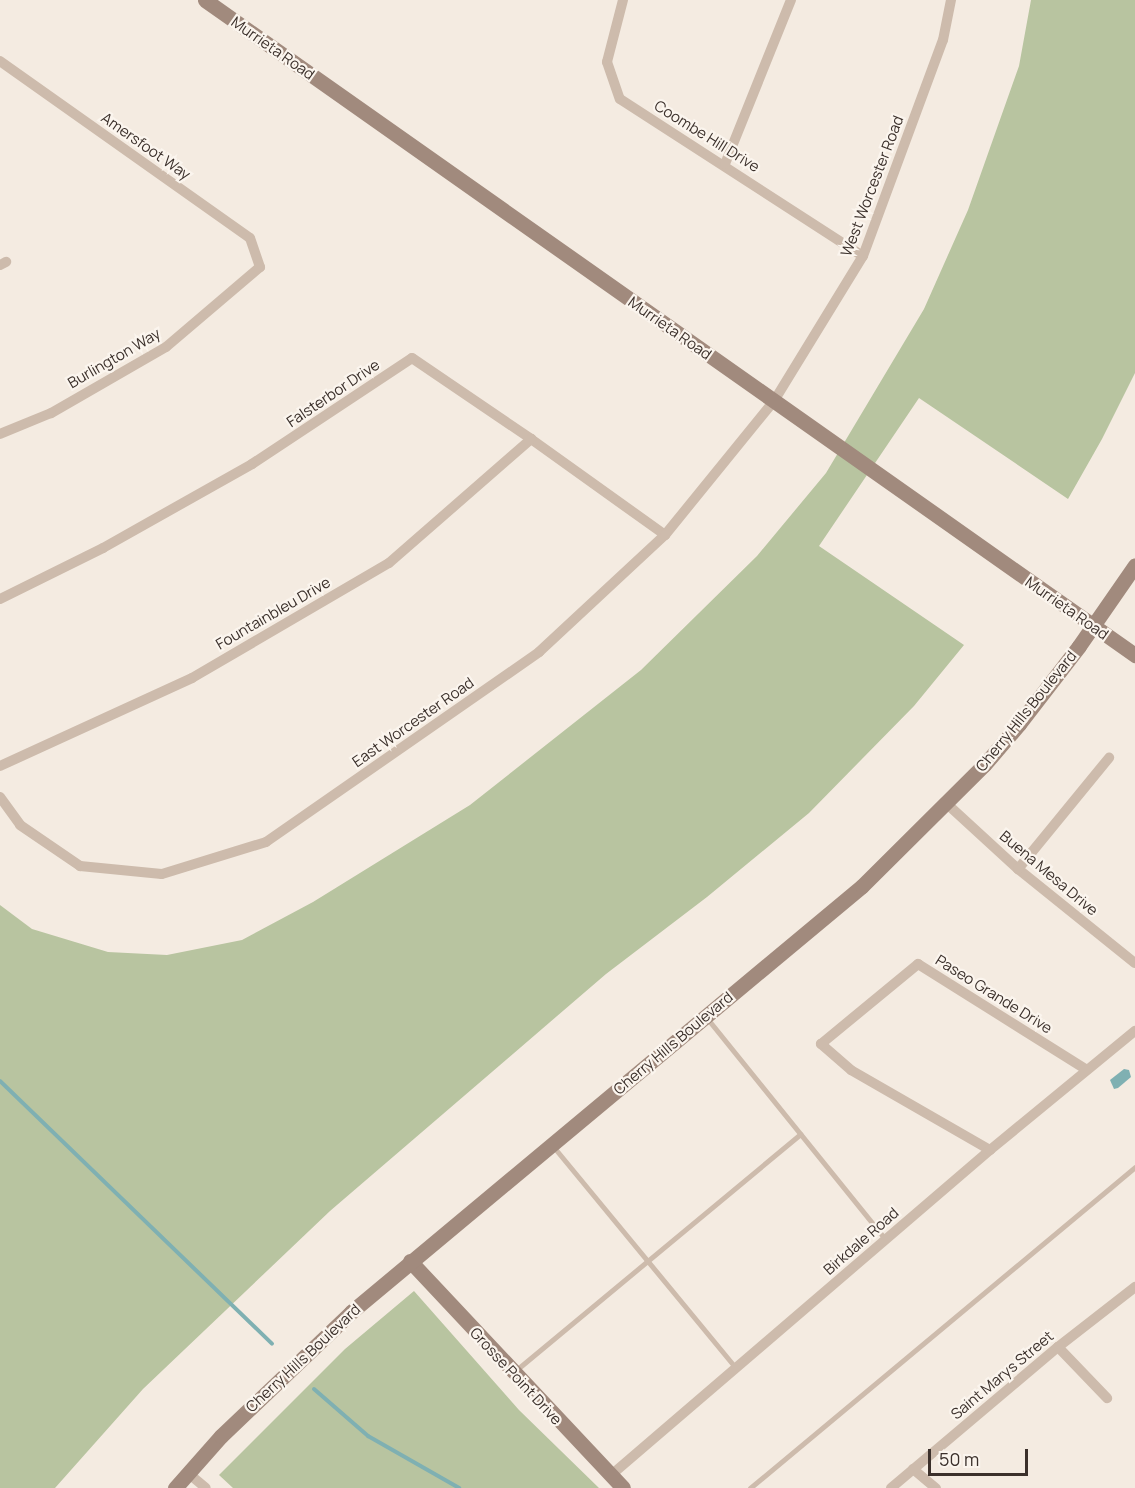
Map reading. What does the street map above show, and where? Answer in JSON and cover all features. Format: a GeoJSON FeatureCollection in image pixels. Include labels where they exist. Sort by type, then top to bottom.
{"type":"FeatureCollection","features":[{"type":"Feature","properties":{"kind":"street","name":"Murrieta Road"},"geometry":{"type":"LineString","coordinates":[[205,0],[1135,655]]}},
{"type":"Feature","properties":{"kind":"street","name":"Coombe Hill Drive"},"geometry":{"type":"LineString","coordinates":[[623,0],[607,62],[620,99],[725,164],[863,256]]}},
{"type":"Feature","properties":{"kind":"street"},"geometry":{"type":"LineString","coordinates":[[725,164],[791,0]]}},
{"type":"Feature","properties":{"kind":"street","name":"West Worcester Road"},"geometry":{"type":"LineString","coordinates":[[774,401],[863,256],[943,40],[951,0]]}},
{"type":"Feature","properties":{"kind":"street","name":"Amersfoot Way"},"geometry":{"type":"LineString","coordinates":[[0,61],[250,238],[260,267]]}},
{"type":"Feature","properties":{"kind":"street","name":"Burlington Way"},"geometry":{"type":"LineString","coordinates":[[0,434],[51,412],[166,347],[260,267]]}},
{"type":"Feature","properties":{"kind":"street","name":"Falsterbor Drive"},"geometry":{"type":"LineString","coordinates":[[0,599],[103,548],[252,464],[412,358],[531,439],[665,535]]}},
{"type":"Feature","properties":{"kind":"street","name":"East Worcester Road"},"geometry":{"type":"LineString","coordinates":[[0,797],[20,825],[80,866],[162,874],[266,842],[539,652],[665,535],[774,401]]}},
{"type":"Feature","properties":{"kind":"street","name":"Fountainbleu Drive"},"geometry":{"type":"LineString","coordinates":[[0,766],[192,678],[389,562],[531,439]]}},
{"type":"Feature","properties":{"kind":"street","name":"Cherry Hills Boulevard"},"geometry":{"type":"LineString","coordinates":[[175,1488],[221,1436],[303,1356],[410,1261],[862,886],[946,803],[1019,724],[1093,626],[1135,565]]}},
{"type":"Feature","properties":{"kind":"street"},"geometry":{"type":"LineString","coordinates":[[1017,869],[1109,758]]}},
{"type":"Feature","properties":{"kind":"street","name":"Buena Mesa Drive"},"geometry":{"type":"LineString","coordinates":[[946,803],[1017,869],[1135,963]]}},
{"type":"Feature","properties":{"kind":"street","name":"Paseo Grande Drive"},"geometry":{"type":"LineString","coordinates":[[990,1150],[851,1070],[821,1044],[918,964],[1087,1070]]}},
{"type":"Feature","properties":{"kind":"street","name":"Birkdale Road"},"geometry":{"type":"LineString","coordinates":[[610,1476],[990,1150],[1135,1031]]}},
{"type":"Feature","properties":{"kind":"street","name":"Grosse Point Drive"},"geometry":{"type":"LineString","coordinates":[[410,1261],[610,1476],[624,1488]]}},
{"type":"Feature","properties":{"kind":"street","name":"Saint Marys Street"},"geometry":{"type":"LineString","coordinates":[[891,1488],[1058,1347],[1135,1287]]}},
{"type":"Feature","properties":{"kind":"street"},"geometry":{"type":"LineString","coordinates":[[1058,1347],[1107,1398]]}},
{"type":"Feature","properties":{"kind":"street"},"geometry":{"type":"LineString","coordinates":[[913,1469],[936,1488]]}},
{"type":"Feature","properties":{"kind":"street"},"geometry":{"type":"LineString","coordinates":[[188,1473],[206,1488]]}},
{"type":"Feature","properties":{"kind":"lane"},"geometry":{"type":"LineString","coordinates":[[705,1016],[886,1240]]}},
{"type":"Feature","properties":{"kind":"lane"},"geometry":{"type":"LineString","coordinates":[[513,1373],[800,1134]]}},
{"type":"Feature","properties":{"kind":"lane"},"geometry":{"type":"LineString","coordinates":[[551,1144],[736,1368]]}},
{"type":"Feature","properties":{"kind":"lane"},"geometry":{"type":"LineString","coordinates":[[750,1488],[1135,1167]]}},
{"type":"Feature","properties":{"kind":"green space"},"geometry":{"type":"Polygon","coordinates":[[[1031,0],[1135,0],[1135,373],[1102,439],[1068,499],[919,398],[819,546],[964,645],[914,706],[809,813],[707,897],[606,974],[330,1211],[143,1389],[55,1488],[0,1488],[0,905],[32,929],[108,952],[167,955],[242,940],[313,902],[470,805],[641,670],[757,556],[826,473],[924,309],[968,210],[1019,66],[1031,0]]]}},
{"type":"Feature","properties":{"kind":"green space"},"geometry":{"type":"Polygon","coordinates":[[[414,1291],[519,1410],[599,1488],[233,1488],[219,1475],[345,1349],[414,1291]]]}},
{"type":"Feature","properties":{"kind":"water"},"geometry":{"type":"Polygon","coordinates":[[[1124,1069],[1129,1070],[1131,1077],[1114,1089],[1110,1080],[1124,1069]]]}},
{"type":"Feature","properties":{"kind":"waterway"},"geometry":{"type":"LineString","coordinates":[[0,1081],[272,1344]]}},
{"type":"Feature","properties":{"kind":"waterway"},"geometry":{"type":"LineString","coordinates":[[314,1389],[368,1436],[459,1488]]}}]}
